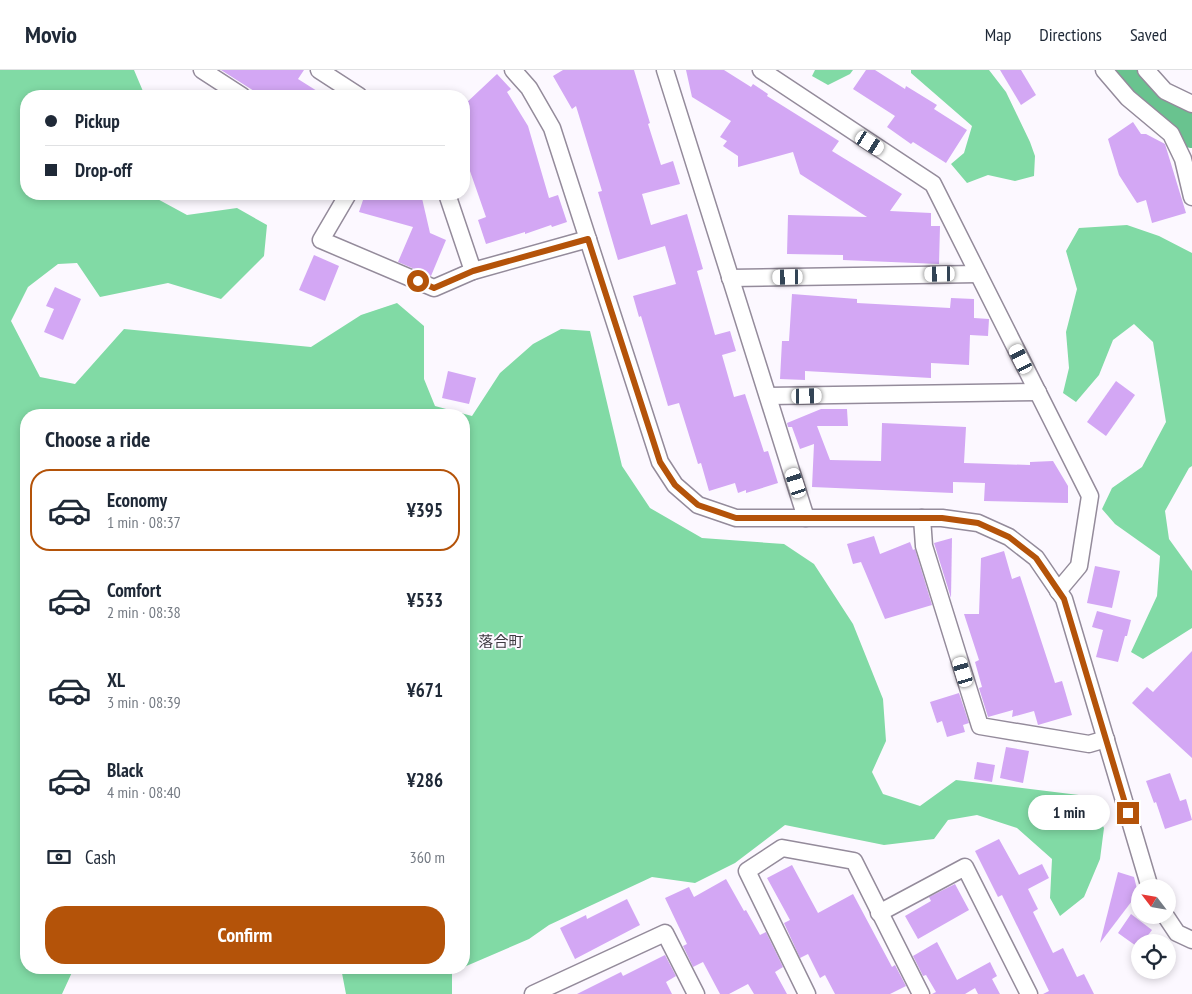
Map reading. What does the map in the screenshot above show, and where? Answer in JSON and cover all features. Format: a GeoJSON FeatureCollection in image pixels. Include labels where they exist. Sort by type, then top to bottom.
{"type":"FeatureCollection","features":[{"type":"Feature","properties":{"kind":"street"},"geometry":{"type":"LineString","coordinates":[[202,70],[233,90]]}},
{"type":"Feature","properties":{"kind":"street"},"geometry":{"type":"LineString","coordinates":[[320,70],[350,90]]}},
{"type":"Feature","properties":{"kind":"street"},"geometry":{"type":"LineString","coordinates":[[513,70],[529,88],[552,128],[660,462],[675,485],[698,505],[736,518],[942,518],[978,523],[1009,537],[1036,558],[1064,599],[1147,879]]}},
{"type":"Feature","properties":{"kind":"street"},"geometry":{"type":"LineString","coordinates":[[665,70],[806,518]]}},
{"type":"Feature","properties":{"kind":"street"},"geometry":{"type":"LineString","coordinates":[[761,70],[933,184],[1090,496],[1079,566],[1058,591]]}},
{"type":"Feature","properties":{"kind":"street"},"geometry":{"type":"LineString","coordinates":[[1104,70],[1128,98],[1171,134],[1183,159],[1192,196]]}},
{"type":"Feature","properties":{"kind":"street"},"geometry":{"type":"LineString","coordinates":[[1146,70],[1165,91],[1192,104]]}},
{"type":"Feature","properties":{"kind":"street"},"geometry":{"type":"LineString","coordinates":[[344,200],[321,240],[434,288],[473,271],[588,239]]}},
{"type":"Feature","properties":{"kind":"street"},"geometry":{"type":"LineString","coordinates":[[449,200],[473,271]]}},
{"type":"Feature","properties":{"kind":"street"},"geometry":{"type":"LineString","coordinates":[[730,278],[978,274]]}},
{"type":"Feature","properties":{"kind":"street"},"geometry":{"type":"LineString","coordinates":[[768,396],[1038,392]]}},
{"type":"Feature","properties":{"kind":"street"},"geometry":{"type":"LineString","coordinates":[[922,518],[924,546],[980,726],[1089,744],[1106,739]]}},
{"type":"Feature","properties":{"kind":"street"},"geometry":{"type":"LineString","coordinates":[[808,994],[747,871],[782,848],[854,861],[921,994]]}},
{"type":"Feature","properties":{"kind":"street"},"geometry":{"type":"LineString","coordinates":[[879,912],[965,867],[1029,994]]}},
{"type":"Feature","properties":{"kind":"street"},"geometry":{"type":"LineString","coordinates":[[1171,924],[1177,933],[1192,940]]}},
{"type":"Feature","properties":{"kind":"street"},"geometry":{"type":"LineString","coordinates":[[533,994],[664,933],[696,994]]}},
{"type":"Feature","properties":{"kind":"green space"},"geometry":{"type":"Polygon","coordinates":[[[0,70],[134,70],[142,90],[20,90],[20,200],[159,200],[187,215],[237,208],[267,225],[264,256],[221,299],[168,283],[100,297],[77,263],[58,264],[28,287],[11,321],[40,377],[75,384],[124,329],[311,347],[361,315],[397,303],[424,326],[424,379],[435,406],[446,409],[20,409],[20,974],[71,974],[62,994],[0,994],[0,70]]]}},
{"type":"Feature","properties":{"kind":"green space"},"geometry":{"type":"Polygon","coordinates":[[[815,70],[853,70],[850,74],[828,85],[812,76],[815,70]]]}},
{"type":"Feature","properties":{"kind":"green space"},"geometry":{"type":"Polygon","coordinates":[[[911,70],[989,70],[1006,92],[1030,142],[1035,156],[1034,176],[1015,181],[988,175],[967,183],[951,164],[964,153],[972,126],[911,73],[911,70]]]}},
{"type":"Feature","properties":{"kind":"green space"},"geometry":{"type":"Polygon","coordinates":[[[1127,225],[1159,236],[1192,253],[1192,466],[1189,468],[1165,511],[1169,539],[1192,571],[1192,628],[1143,659],[1131,652],[1157,596],[1160,556],[1115,524],[1102,509],[1112,488],[1142,467],[1166,422],[1153,342],[1134,324],[1113,340],[1099,375],[1076,402],[1063,393],[1069,368],[1066,332],[1077,289],[1066,251],[1079,228],[1127,225]]]}},
{"type":"Feature","properties":{"kind":"green space"},"geometry":{"type":"Polygon","coordinates":[[[561,329],[590,331],[622,466],[650,508],[702,538],[784,544],[814,564],[853,624],[883,699],[886,741],[872,772],[883,794],[920,806],[956,780],[1087,796],[1104,828],[1100,859],[1084,897],[1060,916],[1050,898],[1052,859],[1017,828],[977,815],[948,820],[934,839],[884,845],[785,825],[735,863],[695,883],[652,877],[549,925],[529,939],[470,964],[470,415],[472,416],[500,373],[533,344],[561,329]]]}},
{"type":"Feature","properties":{"kind":"green space"},"geometry":{"type":"Polygon","coordinates":[[[342,974],[452,974],[452,994],[346,994],[342,974]]]}},
{"type":"Feature","properties":{"kind":"building"},"geometry":{"type":"Polygon","coordinates":[[[221,70],[304,70],[298,79],[315,90],[253,90],[221,70]]]}},
{"type":"Feature","properties":{"kind":"building"},"geometry":{"type":"Polygon","coordinates":[[[563,70],[634,70],[661,165],[673,161],[680,184],[642,194],[651,225],[687,214],[703,269],[697,271],[715,335],[730,331],[736,351],[722,355],[734,397],[745,394],[764,452],[768,451],[778,483],[746,493],[746,490],[738,493],[735,483],[709,491],[701,463],[698,464],[679,403],[668,406],[641,316],[639,317],[633,296],[676,284],[665,246],[618,260],[598,192],[602,191],[576,106],[572,109],[553,76],[563,70]]]}},
{"type":"Feature","properties":{"kind":"building"},"geometry":{"type":"Polygon","coordinates":[[[686,70],[724,70],[751,87],[753,84],[768,94],[767,96],[839,141],[832,151],[902,194],[890,211],[931,213],[931,226],[940,226],[939,264],[843,260],[843,255],[787,254],[788,215],[867,217],[800,174],[793,152],[738,167],[738,156],[723,146],[727,141],[720,137],[731,121],[692,97],[686,70]]]}},
{"type":"Feature","properties":{"kind":"building"},"geometry":{"type":"Polygon","coordinates":[[[866,70],[875,70],[905,89],[906,86],[937,105],[934,109],[967,130],[946,163],[913,142],[911,144],[887,127],[895,116],[853,89],[866,70]]]}},
{"type":"Feature","properties":{"kind":"building"},"geometry":{"type":"Polygon","coordinates":[[[1000,70],[1021,70],[1036,95],[1021,105],[1000,70]]]}},
{"type":"Feature","properties":{"kind":"building"},"geometry":{"type":"Polygon","coordinates":[[[497,74],[511,89],[507,92],[528,126],[549,198],[558,195],[567,222],[486,244],[478,220],[486,217],[470,171],[470,99],[497,74]]]}},
{"type":"Feature","properties":{"kind":"building"},"geometry":{"type":"Polygon","coordinates":[[[1133,122],[1141,134],[1146,134],[1165,144],[1186,213],[1152,223],[1146,200],[1137,203],[1119,175],[1108,139],[1133,122]]]}},
{"type":"Feature","properties":{"kind":"building"},"geometry":{"type":"Polygon","coordinates":[[[363,200],[422,200],[430,233],[446,240],[431,276],[398,262],[413,227],[359,212],[363,200]]]}},
{"type":"Feature","properties":{"kind":"building"},"geometry":{"type":"Polygon","coordinates":[[[314,255],[339,266],[325,301],[299,290],[314,255]]]}},
{"type":"Feature","properties":{"kind":"building"},"geometry":{"type":"Polygon","coordinates":[[[55,287],[81,299],[63,340],[44,332],[54,309],[46,306],[55,287]]]}},
{"type":"Feature","properties":{"kind":"building"},"geometry":{"type":"Polygon","coordinates":[[[792,294],[857,299],[857,303],[950,308],[951,298],[974,299],[974,318],[989,319],[988,336],[970,335],[969,365],[931,363],[931,378],[805,371],[805,380],[780,379],[782,341],[789,341],[792,294]]]}},
{"type":"Feature","properties":{"kind":"building"},"geometry":{"type":"Polygon","coordinates":[[[448,371],[476,378],[469,404],[442,398],[448,371]]]}},
{"type":"Feature","properties":{"kind":"building"},"geometry":{"type":"Polygon","coordinates":[[[1116,381],[1135,395],[1106,436],[1087,422],[1116,381]]]}},
{"type":"Feature","properties":{"kind":"building"},"geometry":{"type":"Polygon","coordinates":[[[821,409],[847,409],[848,426],[817,426],[830,460],[881,461],[882,423],[966,427],[964,463],[1030,465],[1030,462],[1053,461],[1068,486],[1068,503],[984,501],[985,483],[953,482],[953,493],[812,487],[814,444],[800,449],[792,427],[788,427],[787,423],[821,409]]]}},
{"type":"Feature","properties":{"kind":"building"},"geometry":{"type":"Polygon","coordinates":[[[874,536],[880,554],[910,542],[913,550],[915,549],[932,605],[885,619],[861,562],[853,564],[847,544],[874,536]]]}},
{"type":"Feature","properties":{"kind":"building"},"geometry":{"type":"Polygon","coordinates":[[[952,538],[951,598],[934,543],[952,538]]]}},
{"type":"Feature","properties":{"kind":"building"},"geometry":{"type":"Polygon","coordinates":[[[1004,551],[1012,579],[1020,576],[1055,683],[1062,681],[1072,715],[1038,725],[1034,711],[1012,717],[1013,710],[988,717],[979,688],[982,687],[975,662],[979,660],[964,614],[979,614],[981,558],[1004,551]]]}},
{"type":"Feature","properties":{"kind":"building"},"geometry":{"type":"Polygon","coordinates":[[[1095,566],[1120,571],[1112,608],[1087,603],[1095,566]]]}},
{"type":"Feature","properties":{"kind":"building"},"geometry":{"type":"Polygon","coordinates":[[[1097,611],[1131,620],[1118,662],[1096,657],[1103,630],[1092,627],[1097,611]]]}},
{"type":"Feature","properties":{"kind":"building"},"geometry":{"type":"Polygon","coordinates":[[[1192,651],[1192,758],[1132,703],[1147,687],[1153,692],[1192,651]]]}},
{"type":"Feature","properties":{"kind":"building"},"geometry":{"type":"Polygon","coordinates":[[[959,693],[969,723],[963,725],[965,732],[947,737],[942,721],[937,723],[930,702],[959,693]]]}},
{"type":"Feature","properties":{"kind":"building"},"geometry":{"type":"Polygon","coordinates":[[[1006,747],[1029,751],[1023,783],[1000,778],[1006,747]]]}},
{"type":"Feature","properties":{"kind":"building"},"geometry":{"type":"Polygon","coordinates":[[[977,762],[995,765],[992,782],[974,779],[977,762]]]}},
{"type":"Feature","properties":{"kind":"building"},"geometry":{"type":"Polygon","coordinates":[[[1170,773],[1180,801],[1186,799],[1192,820],[1165,829],[1156,802],[1154,803],[1146,781],[1170,773]]]}},
{"type":"Feature","properties":{"kind":"building"},"geometry":{"type":"Polygon","coordinates":[[[999,839],[1019,875],[1042,864],[1049,878],[1028,889],[1038,909],[1033,912],[1053,953],[1063,948],[1077,977],[1084,974],[1094,994],[1043,994],[1049,991],[1002,895],[998,897],[975,851],[999,839]]]}},
{"type":"Feature","properties":{"kind":"building"},"geometry":{"type":"Polygon","coordinates":[[[792,865],[818,913],[853,894],[892,967],[895,965],[906,986],[890,994],[835,994],[825,975],[820,978],[808,954],[800,958],[784,923],[790,920],[767,878],[792,865]]]}},
{"type":"Feature","properties":{"kind":"building"},"geometry":{"type":"Polygon","coordinates":[[[1118,872],[1134,877],[1134,879],[1131,879],[1131,902],[1100,943],[1118,872]]]}},
{"type":"Feature","properties":{"kind":"building"},"geometry":{"type":"Polygon","coordinates":[[[726,879],[760,935],[766,932],[783,967],[775,972],[787,994],[754,994],[748,984],[729,994],[720,994],[703,962],[693,967],[683,946],[687,944],[665,898],[689,887],[694,897],[726,879]]]}},
{"type":"Feature","properties":{"kind":"building"},"geometry":{"type":"Polygon","coordinates":[[[955,884],[969,910],[918,939],[905,916],[931,901],[929,897],[955,884]]]}},
{"type":"Feature","properties":{"kind":"building"},"geometry":{"type":"Polygon","coordinates":[[[627,899],[640,925],[575,959],[560,928],[586,915],[587,919],[627,899]]]}},
{"type":"Feature","properties":{"kind":"building"},"geometry":{"type":"Polygon","coordinates":[[[1131,914],[1131,924],[1144,924],[1152,930],[1149,934],[1131,934],[1131,942],[1118,933],[1131,914]]]}},
{"type":"Feature","properties":{"kind":"building"},"geometry":{"type":"Polygon","coordinates":[[[937,942],[957,980],[990,962],[997,976],[992,979],[1000,994],[978,994],[975,988],[965,994],[932,994],[936,992],[926,975],[923,976],[913,956],[937,942]]]}},
{"type":"Feature","properties":{"kind":"building"},"geometry":{"type":"Polygon","coordinates":[[[665,955],[676,976],[666,982],[672,994],[577,994],[621,972],[623,976],[665,955]]]}},
{"type":"Feature","properties":{"kind":"waterway"},"geometry":{"type":"LineString","coordinates":[[1122,70],[1159,109],[1192,129]]}},
{"type":"Feature","properties":{"kind":"district","name":"落合町"},"geometry":{"type":"Point","coordinates":[501,642]}},
{"type":"Feature","properties":{"kind":"route"},"geometry":{"type":"LineString","coordinates":[[418,281],[434,288],[473,271],[588,239],[660,462],[675,485],[698,505],[736,518],[942,518],[978,523],[1009,537],[1036,558],[1064,599],[1128,813]]}}]}
